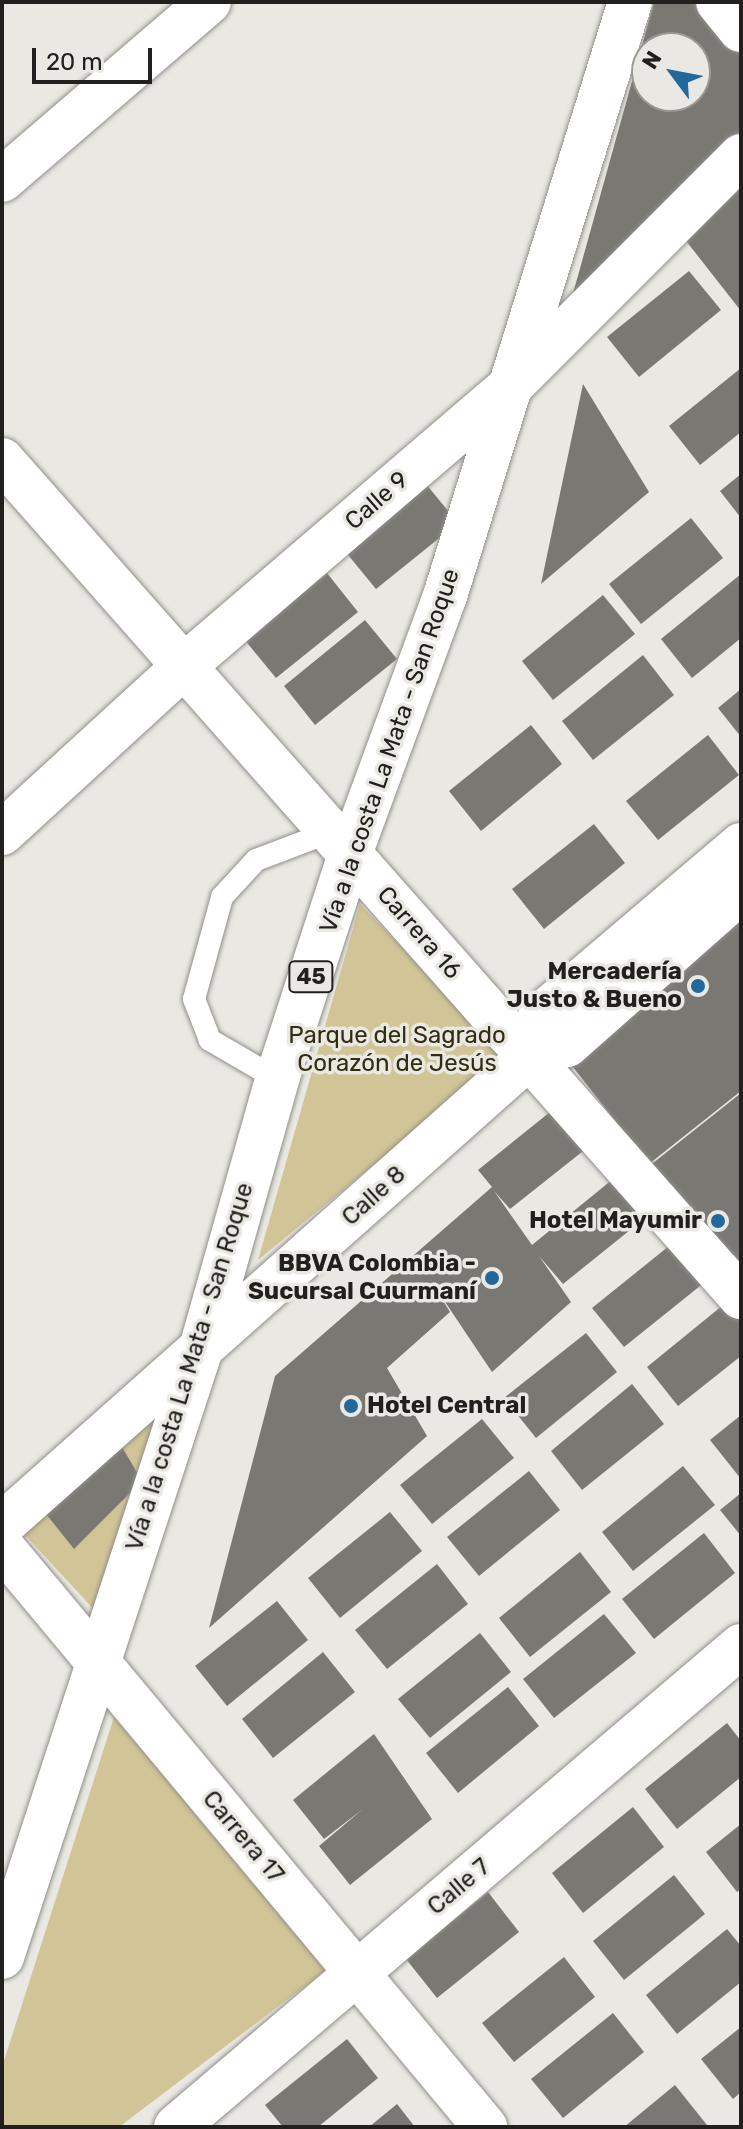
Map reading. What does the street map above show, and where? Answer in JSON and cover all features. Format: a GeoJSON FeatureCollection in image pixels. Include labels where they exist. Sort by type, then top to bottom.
{"type":"FeatureCollection","features":[{"type":"Feature","properties":{"kind":"main road"},"geometry":{"type":"LineString","coordinates":[[2,180],[209,2]]}},
{"type":"Feature","properties":{"kind":"main road","name":"Vía a la costa La Mata - San Roque"},"geometry":{"type":"LineString","coordinates":[[2,1957],[95,1659],[200,1352],[340,843],[445,596],[630,2]]}},
{"type":"Feature","properties":{"kind":"main road"},"geometry":{"type":"LineString","coordinates":[[718,2],[741,30]]}},
{"type":"Feature","properties":{"kind":"main road","name":"Calle 9"},"geometry":{"type":"LineString","coordinates":[[2,833],[184,666],[512,385],[741,156]]}},
{"type":"Feature","properties":{"kind":"main road","name":"Carrera 16"},"geometry":{"type":"LineString","coordinates":[[2,460],[741,1297]]}},
{"type":"Feature","properties":{"kind":"main road"},"geometry":{"type":"LineString","coordinates":[[529,1057],[540,1016],[741,845]]}},
{"type":"Feature","properties":{"kind":"main road","name":"Calle 8"},"geometry":{"type":"LineString","coordinates":[[2,1525],[529,1057],[567,1045],[741,891]]}},
{"type":"Feature","properties":{"kind":"main road","name":"Carrera 17"},"geometry":{"type":"LineString","coordinates":[[2,1547],[485,2127]]}},
{"type":"Feature","properties":{"kind":"main road","name":"Calle 7"},"geometry":{"type":"LineString","coordinates":[[176,2127],[741,1646]]}},
{"type":"Feature","properties":{"kind":"lane"},"geometry":{"type":"LineString","coordinates":[[277,1079],[210,1040],[194,999],[231,886],[256,860],[340,843]]}},
{"type":"Feature","properties":{"kind":"green space","name":"Parque del Sagrado Corazón de Jesús"},"geometry":{"type":"Polygon","coordinates":[[[360,904],[506,1056],[258,1260],[360,904]]]}},
{"type":"Feature","properties":{"kind":"green space"},"geometry":{"type":"Polygon","coordinates":[[[172,1399],[99,1615],[15,1524],[172,1399]]]}},
{"type":"Feature","properties":{"kind":"green space"},"geometry":{"type":"Polygon","coordinates":[[[114,1717],[338,1961],[119,2127],[2,2127],[2,2067],[114,1717]]]}},
{"type":"Feature","properties":{"kind":"building"},"geometry":{"type":"Polygon","coordinates":[[[654,2],[706,2],[741,49],[741,150],[569,308],[631,85],[631,112],[711,112],[711,32],[646,32],[654,2]]]}},
{"type":"Feature","properties":{"kind":"building"},"geometry":{"type":"Polygon","coordinates":[[[741,186],[741,311],[683,237],[741,186]]]}},
{"type":"Feature","properties":{"kind":"building"},"geometry":{"type":"Polygon","coordinates":[[[689,271],[721,310],[639,377],[607,337],[689,271]]]}},
{"type":"Feature","properties":{"kind":"building"},"geometry":{"type":"Polygon","coordinates":[[[741,368],[741,432],[700,465],[669,426],[741,368]]]}},
{"type":"Feature","properties":{"kind":"building"},"geometry":{"type":"Polygon","coordinates":[[[583,384],[649,492],[541,584],[583,384]]]}},
{"type":"Feature","properties":{"kind":"building"},"geometry":{"type":"Polygon","coordinates":[[[741,474],[741,518],[720,491],[741,474]]]}},
{"type":"Feature","properties":{"kind":"building"},"geometry":{"type":"Polygon","coordinates":[[[426,484],[458,523],[376,589],[344,550],[426,484]]]}},
{"type":"Feature","properties":{"kind":"building"},"geometry":{"type":"Polygon","coordinates":[[[691,518],[723,558],[641,624],[609,584],[691,518]]]}},
{"type":"Feature","properties":{"kind":"building"},"geometry":{"type":"Polygon","coordinates":[[[327,573],[358,612],[276,678],[244,639],[327,573]]]}},
{"type":"Feature","properties":{"kind":"building"},"geometry":{"type":"Polygon","coordinates":[[[741,574],[741,638],[692,678],[661,639],[741,574]]]}},
{"type":"Feature","properties":{"kind":"building"},"geometry":{"type":"Polygon","coordinates":[[[603,595],[635,634],[553,700],[522,661],[603,595]]]}},
{"type":"Feature","properties":{"kind":"building"},"geometry":{"type":"Polygon","coordinates":[[[365,620],[397,659],[315,725],[284,686],[365,620]]]}},
{"type":"Feature","properties":{"kind":"building"},"geometry":{"type":"Polygon","coordinates":[[[643,655],[674,695],[593,760],[562,721],[643,655]]]}},
{"type":"Feature","properties":{"kind":"building"},"geometry":{"type":"Polygon","coordinates":[[[741,689],[741,737],[718,708],[741,689]]]}},
{"type":"Feature","properties":{"kind":"building"},"geometry":{"type":"Polygon","coordinates":[[[531,725],[562,764],[481,831],[449,791],[531,725]]]}},
{"type":"Feature","properties":{"kind":"building"},"geometry":{"type":"Polygon","coordinates":[[[708,735],[739,775],[658,840],[626,801],[708,735]]]}},
{"type":"Feature","properties":{"kind":"building"},"geometry":{"type":"Polygon","coordinates":[[[594,824],[625,863],[544,929],[512,889],[594,824]]]}},
{"type":"Feature","properties":{"kind":"building","name":"Mercadería Justo & Bueno"},"geometry":{"type":"Polygon","coordinates":[[[741,911],[741,1091],[649,1164],[569,1062],[741,911]]]}},
{"type":"Feature","properties":{"kind":"building","name":"Hotel Mayumir"},"geometry":{"type":"Polygon","coordinates":[[[741,1093],[741,1274],[648,1167],[741,1093]]]}},
{"type":"Feature","properties":{"kind":"building"},"geometry":{"type":"Polygon","coordinates":[[[560,1104],[592,1144],[510,1209],[494,1191],[532,1245],[613,1179],[645,1218],[563,1284],[539,1256],[571,1302],[492,1372],[431,1281],[450,1312],[387,1368],[427,1436],[209,1628],[275,1376],[492,1187],[478,1170],[560,1104]]]}},
{"type":"Feature","properties":{"kind":"building"},"geometry":{"type":"Polygon","coordinates":[[[674,1242],[705,1282],[624,1347],[592,1308],[674,1242]]]}},
{"type":"Feature","properties":{"kind":"building"},"geometry":{"type":"Polygon","coordinates":[[[728,1301],[741,1318],[741,1356],[678,1406],[647,1367],[728,1301]]]}},
{"type":"Feature","properties":{"kind":"building"},"geometry":{"type":"Polygon","coordinates":[[[586,1333],[617,1372],[536,1438],[504,1398],[586,1333]]]}},
{"type":"Feature","properties":{"kind":"building"},"geometry":{"type":"Polygon","coordinates":[[[632,1384],[664,1424],[582,1490],[551,1451],[632,1384]]]}},
{"type":"Feature","properties":{"kind":"building"},"geometry":{"type":"Polygon","coordinates":[[[741,1415],[741,1479],[710,1440],[741,1415]]]}},
{"type":"Feature","properties":{"kind":"building"},"geometry":{"type":"Polygon","coordinates":[[[482,1419],[514,1458],[432,1524],[400,1485],[482,1419]]]}},
{"type":"Feature","properties":{"kind":"building"},"geometry":{"type":"Polygon","coordinates":[[[122,1447],[142,1481],[74,1549],[42,1509],[122,1447]]]}},
{"type":"Feature","properties":{"kind":"building"},"geometry":{"type":"Polygon","coordinates":[[[683,1466],[715,1505],[633,1571],[602,1532],[683,1466]]]}},
{"type":"Feature","properties":{"kind":"building"},"geometry":{"type":"Polygon","coordinates":[[[529,1471],[560,1510],[479,1576],[447,1537],[529,1471]]]}},
{"type":"Feature","properties":{"kind":"building"},"geometry":{"type":"Polygon","coordinates":[[[741,1493],[741,1536],[720,1510],[741,1493]]]}},
{"type":"Feature","properties":{"kind":"building"},"geometry":{"type":"Polygon","coordinates":[[[390,1512],[422,1551],[340,1618],[308,1578],[390,1512]]]}},
{"type":"Feature","properties":{"kind":"building"},"geometry":{"type":"Polygon","coordinates":[[[704,1533],[735,1573],[654,1639],[622,1599],[704,1533]]]}},
{"type":"Feature","properties":{"kind":"building"},"geometry":{"type":"Polygon","coordinates":[[[580,1552],[611,1592],[530,1657],[499,1618],[580,1552]]]}},
{"type":"Feature","properties":{"kind":"building"},"geometry":{"type":"Polygon","coordinates":[[[437,1564],[468,1604],[387,1669],[355,1630],[437,1564]]]}},
{"type":"Feature","properties":{"kind":"building"},"geometry":{"type":"Polygon","coordinates":[[[277,1601],[308,1640],[227,1706],[195,1666],[277,1601]]]}},
{"type":"Feature","properties":{"kind":"building"},"geometry":{"type":"Polygon","coordinates":[[[604,1614],[636,1653],[554,1718],[523,1679],[604,1614]]]}},
{"type":"Feature","properties":{"kind":"building"},"geometry":{"type":"Polygon","coordinates":[[[480,1633],[511,1672],[430,1738],[398,1699],[480,1633]]]}},
{"type":"Feature","properties":{"kind":"building"},"geometry":{"type":"Polygon","coordinates":[[[323,1652],[355,1692],[273,1758],[242,1719],[323,1652]]]}},
{"type":"Feature","properties":{"kind":"building"},"geometry":{"type":"Polygon","coordinates":[[[508,1687],[539,1726],[458,1793],[426,1753],[508,1687]]]}},
{"type":"Feature","properties":{"kind":"building"},"geometry":{"type":"Polygon","coordinates":[[[727,1723],[741,1741],[741,1777],[677,1829],[645,1789],[727,1723]]]}},
{"type":"Feature","properties":{"kind":"building"},"geometry":{"type":"Polygon","coordinates":[[[374,1734],[432,1819],[350,1885],[319,1846],[363,1809],[324,1839],[293,1800],[374,1734]]]}},
{"type":"Feature","properties":{"kind":"building"},"geometry":{"type":"Polygon","coordinates":[[[633,1807],[664,1847],[583,1913],[552,1873],[633,1807]]]}},
{"type":"Feature","properties":{"kind":"building"},"geometry":{"type":"Polygon","coordinates":[[[741,1824],[741,1889],[737,1892],[706,1852],[741,1824]]]}},
{"type":"Feature","properties":{"kind":"building"},"geometry":{"type":"Polygon","coordinates":[[[674,1875],[705,1914],[624,1980],[593,1941],[674,1875]]]}},
{"type":"Feature","properties":{"kind":"building"},"geometry":{"type":"Polygon","coordinates":[[[488,1892],[519,1932],[437,1998],[406,1959],[488,1892]]]}},
{"type":"Feature","properties":{"kind":"building"},"geometry":{"type":"Polygon","coordinates":[[[727,1929],[741,1946],[741,1982],[677,2034],[646,1995],[727,1929]]]}},
{"type":"Feature","properties":{"kind":"building"},"geometry":{"type":"Polygon","coordinates":[[[564,1957],[595,1997],[514,2062],[482,2023],[564,1957]]]}},
{"type":"Feature","properties":{"kind":"building"},"geometry":{"type":"Polygon","coordinates":[[[613,2013],[644,2052],[563,2118],[531,2079],[613,2013]]]}},
{"type":"Feature","properties":{"kind":"building"},"geometry":{"type":"Polygon","coordinates":[[[741,2027],[741,2092],[733,2099],[701,2059],[741,2027]]]}},
{"type":"Feature","properties":{"kind":"building"},"geometry":{"type":"Polygon","coordinates":[[[347,2039],[378,2078],[318,2127],[283,2127],[265,2105],[347,2039]]]}},
{"type":"Feature","properties":{"kind":"building"},"geometry":{"type":"Polygon","coordinates":[[[675,2085],[707,2125],[624,2127],[675,2085]]]}},
{"type":"Feature","properties":{"kind":"building"},"geometry":{"type":"Polygon","coordinates":[[[397,2104],[415,2127],[369,2127],[397,2104]]]}},
{"type":"Feature","properties":{"kind":"place","name":"Mercadería Justo & Bueno"},"geometry":{"type":"Point","coordinates":[698,986]}},
{"type":"Feature","properties":{"kind":"place","name":"Hotel Mayumir"},"geometry":{"type":"Point","coordinates":[718,1221]}},
{"type":"Feature","properties":{"kind":"place","name":"BBVA Colombia - Sucursal Cuurmaní"},"geometry":{"type":"Point","coordinates":[492,1278]}},
{"type":"Feature","properties":{"kind":"place","name":"Hotel Central"},"geometry":{"type":"Point","coordinates":[351,1406]}}]}
